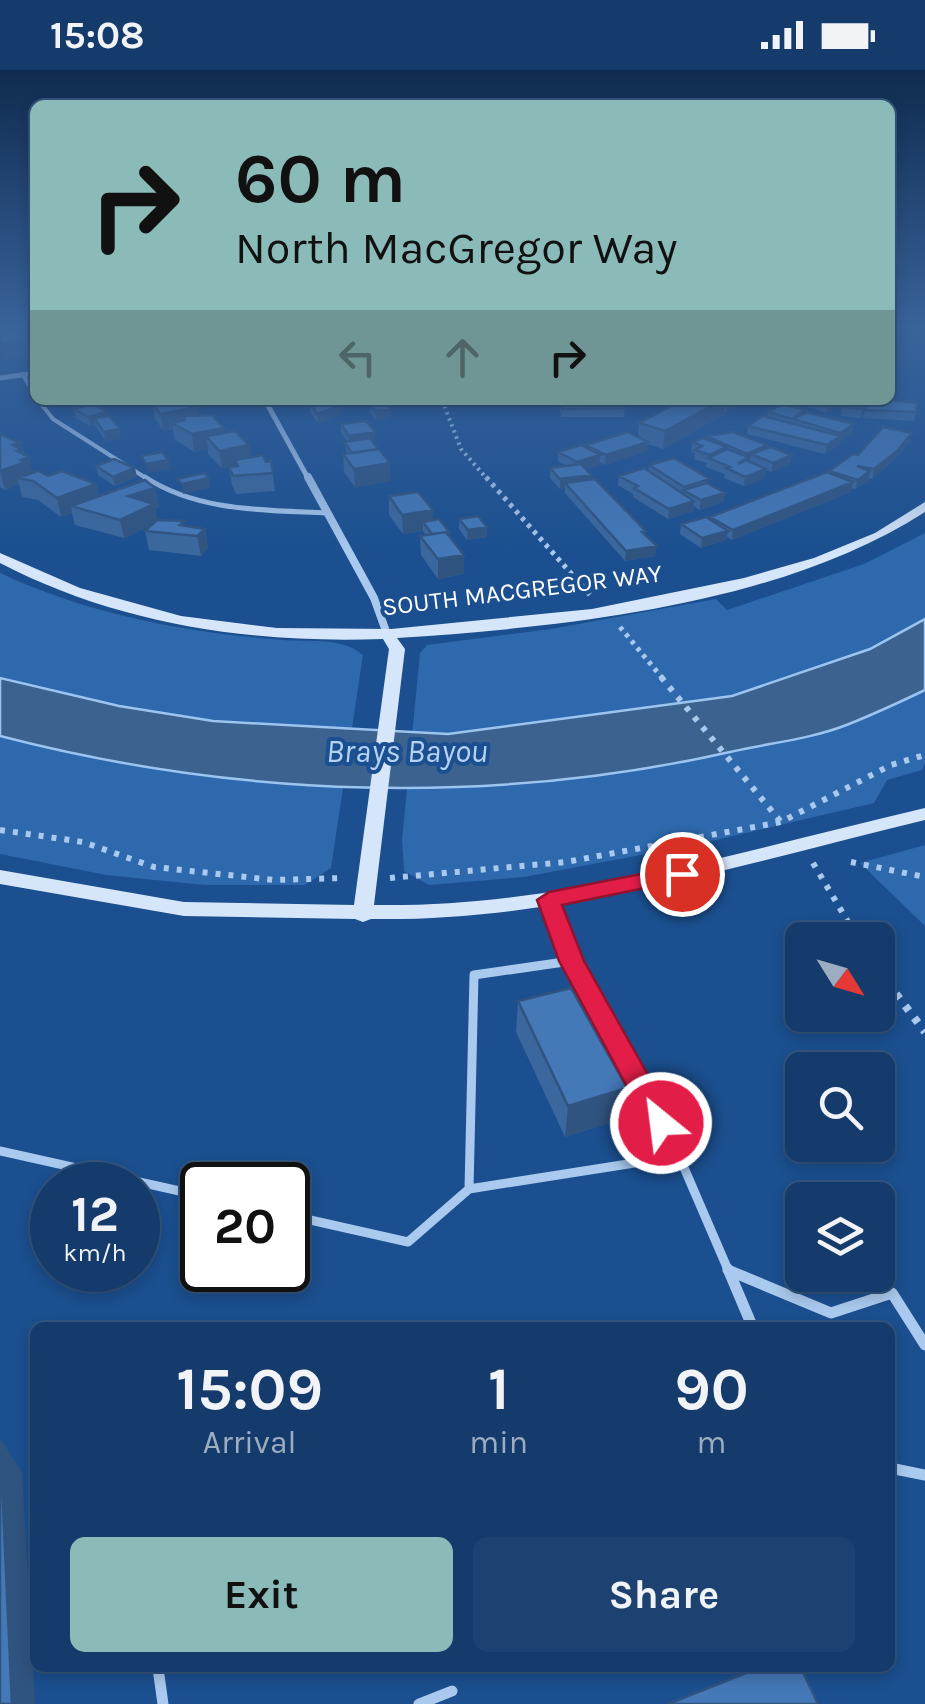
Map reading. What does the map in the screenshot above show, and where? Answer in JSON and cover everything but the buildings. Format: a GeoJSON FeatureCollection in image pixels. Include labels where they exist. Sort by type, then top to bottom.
{"type":"FeatureCollection","features":[{"type":"Feature","properties":{"kind":"main road","name":"SOUTH MACGREGOR WAY"},"geometry":{"type":"LineString","coordinates":[[0,557],[60,587],[138,611],[288,633],[388,634],[548,618],[707,591],[854,546],[925,506]]}},
{"type":"Feature","properties":{"kind":"main road"},"geometry":{"type":"LineString","coordinates":[[363,914],[369,838],[397,650],[388,634]]}},
{"type":"Feature","properties":{"kind":"main road"},"geometry":{"type":"LineString","coordinates":[[0,877],[184,909],[433,912],[549,900],[749,858],[925,814]]}},
{"type":"Feature","properties":{"kind":"street"},"geometry":{"type":"LineString","coordinates":[[268,405],[374,598],[388,634]]}},
{"type":"Feature","properties":{"kind":"lane"},"geometry":{"type":"LineString","coordinates":[[41,405],[52,420],[155,484],[178,494],[239,509],[326,513]]}},
{"type":"Feature","properties":{"kind":"lane"},"geometry":{"type":"LineString","coordinates":[[549,900],[572,961],[679,1156],[750,1322]]}},
{"type":"Feature","properties":{"kind":"lane"},"geometry":{"type":"LineString","coordinates":[[469,1189],[474,974],[572,961]]}},
{"type":"Feature","properties":{"kind":"lane"},"geometry":{"type":"LineString","coordinates":[[0,1151],[180,1191]]}},
{"type":"Feature","properties":{"kind":"lane"},"geometry":{"type":"LineString","coordinates":[[310,1220],[408,1242],[469,1189],[679,1156]]}},
{"type":"Feature","properties":{"kind":"lane"},"geometry":{"type":"LineString","coordinates":[[728,1270],[830,1313],[892,1294],[925,1345]]}},
{"type":"Feature","properties":{"kind":"lane"},"geometry":{"type":"LineString","coordinates":[[895,1469],[925,1474]]}},
{"type":"Feature","properties":{"kind":"lane"},"geometry":{"type":"LineString","coordinates":[[159,1672],[163,1704]]}},
{"type":"Feature","properties":{"kind":"lane"},"geometry":{"type":"LineString","coordinates":[[420,1704],[452,1691]]}},
{"type":"Feature","properties":{"kind":"path"},"geometry":{"type":"LineString","coordinates":[[444,405],[461,449],[593,598]]}},
{"type":"Feature","properties":{"kind":"path"},"geometry":{"type":"LineString","coordinates":[[626,633],[781,822]]}},
{"type":"Feature","properties":{"kind":"path"},"geometry":{"type":"LineString","coordinates":[[413,878],[566,862],[781,822],[892,765],[925,755]]}},
{"type":"Feature","properties":{"kind":"path"},"geometry":{"type":"LineString","coordinates":[[0,830],[83,842],[154,867],[274,880],[346,878]]}},
{"type":"Feature","properties":{"kind":"path"},"geometry":{"type":"LineString","coordinates":[[852,862],[925,877]]}},
{"type":"Feature","properties":{"kind":"path"},"geometry":{"type":"LineString","coordinates":[[820,871],[849,922]]}},
{"type":"Feature","properties":{"kind":"path"},"geometry":{"type":"LineString","coordinates":[[895,992],[925,1032]]}},
{"type":"Feature","properties":{"kind":"shaded area"},"geometry":{"type":"Polygon","coordinates":[[[925,533],[925,763],[922,770],[887,780],[874,803],[699,844],[524,877],[429,885],[404,871],[402,840],[420,653],[427,645],[551,629],[716,599],[727,610],[864,564],[925,533]]]}},
{"type":"Feature","properties":{"kind":"shaded area"},"geometry":{"type":"Polygon","coordinates":[[[0,573],[69,600],[138,619],[245,637],[335,643],[363,655],[331,868],[305,885],[204,885],[106,875],[0,854],[0,573]]]}},
{"type":"Feature","properties":{"kind":"shaded area"},"geometry":{"type":"Polygon","coordinates":[[[925,845],[925,926],[860,863],[925,845]]]}},
{"type":"Feature","properties":{"kind":"water","name":"Brays Bayou"},"geometry":{"type":"Polygon","coordinates":[[[925,619],[925,690],[868,716],[790,740],[640,769],[548,781],[365,788],[273,783],[90,757],[0,736],[0,678],[119,706],[213,721],[448,734],[732,696],[870,649],[925,619]]]}},
{"type":"Feature","properties":{"kind":"route"},"geometry":{"type":"LineString","coordinates":[[661,1123],[572,961],[549,900],[682,874]]}}]}
